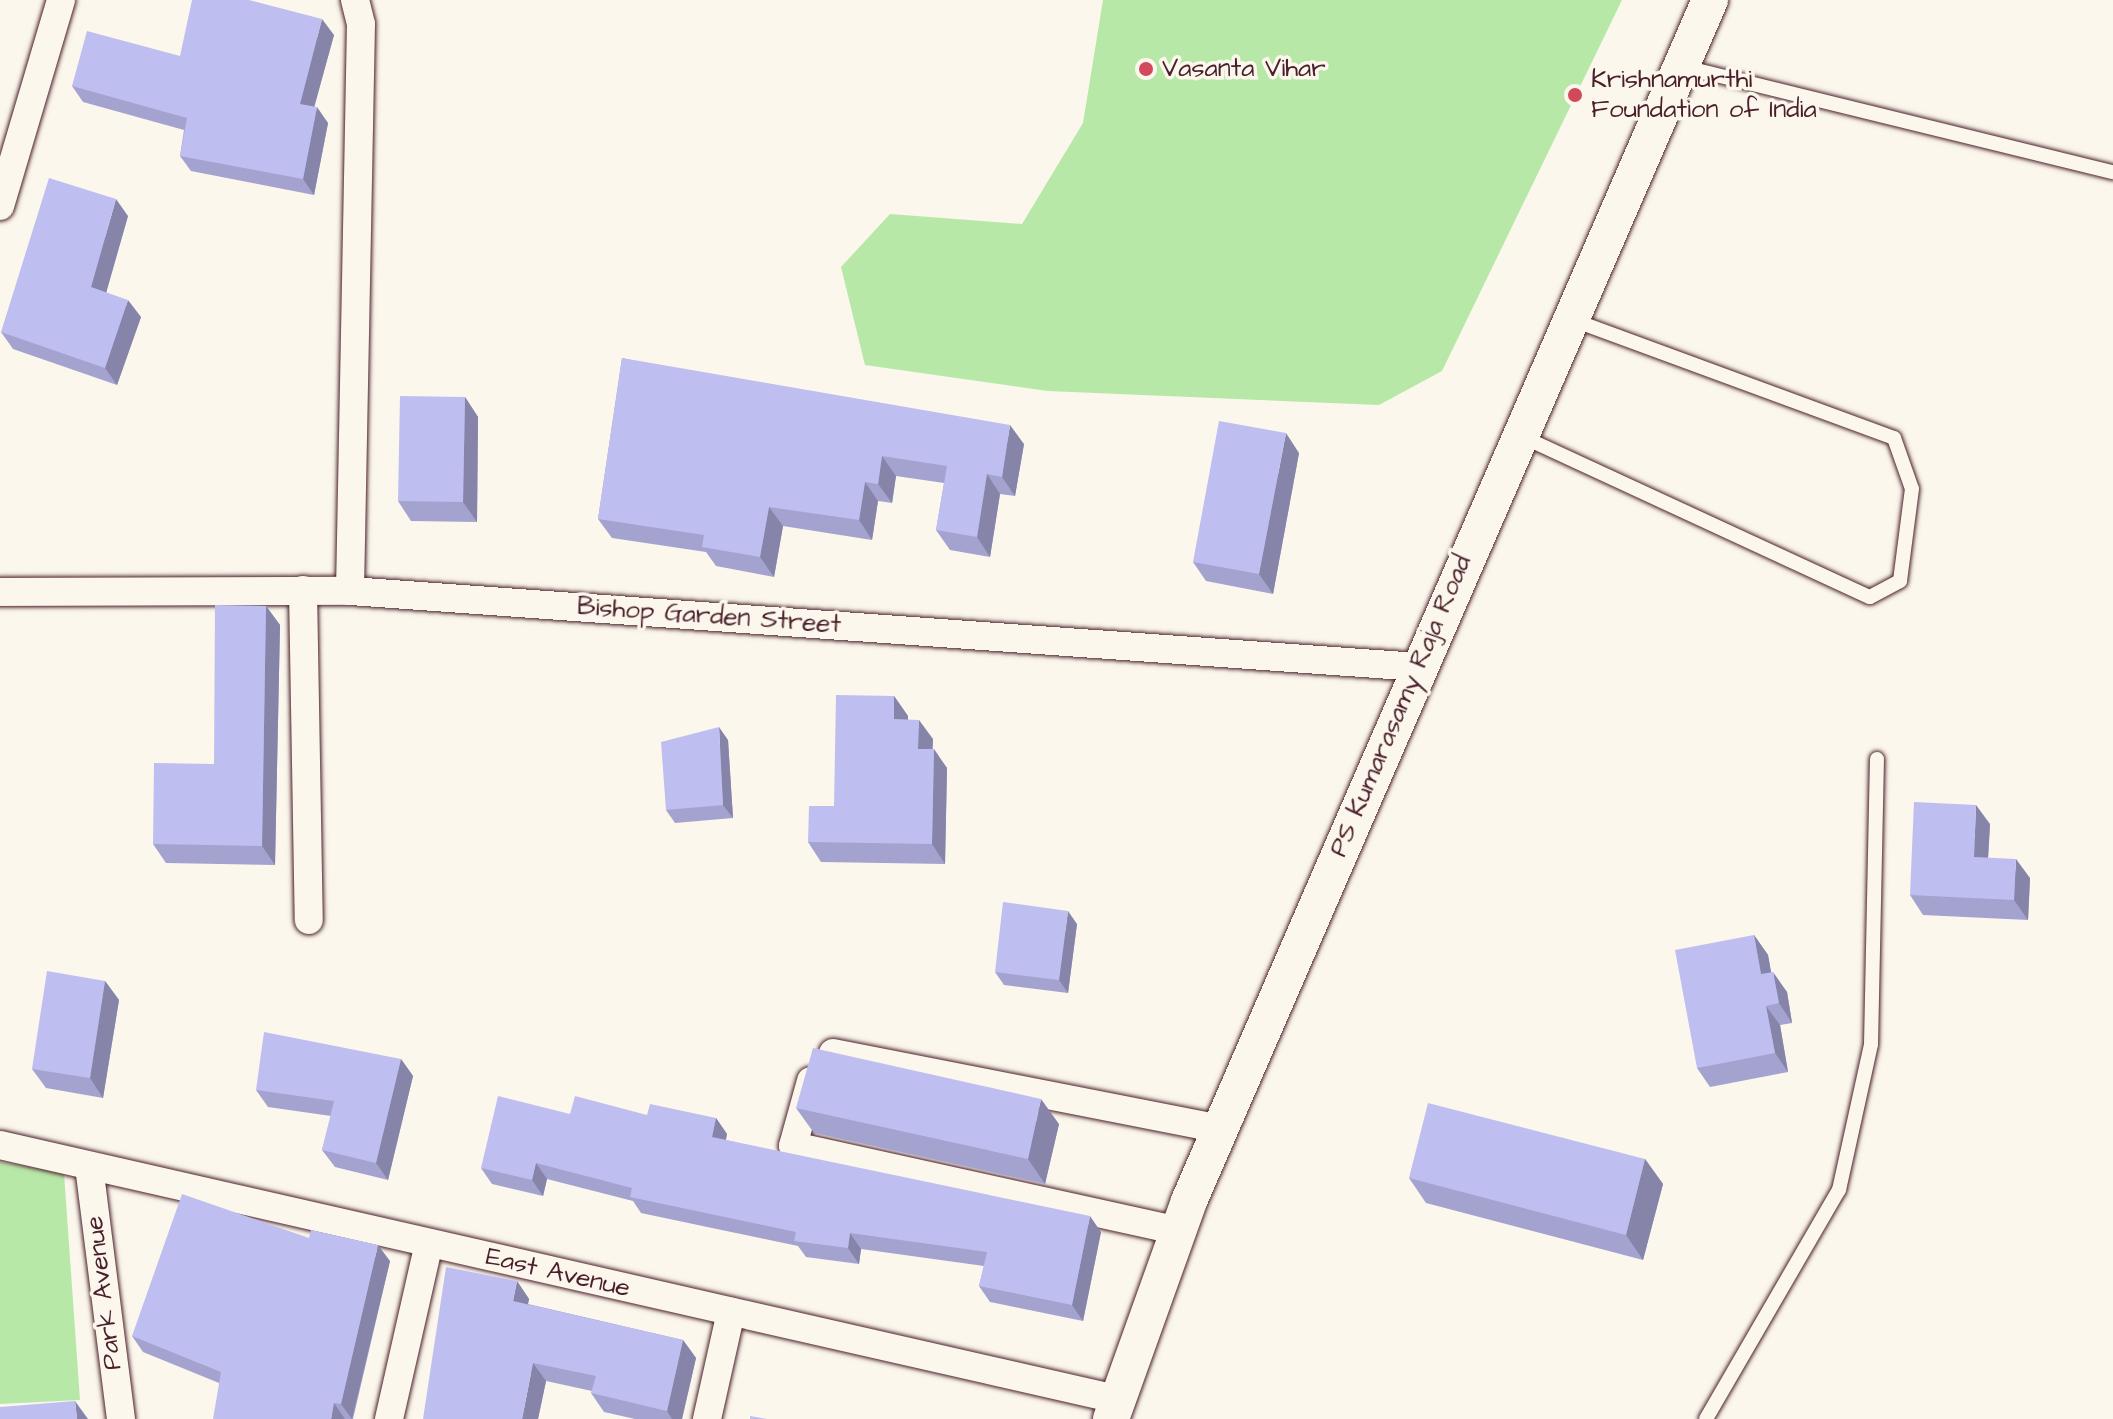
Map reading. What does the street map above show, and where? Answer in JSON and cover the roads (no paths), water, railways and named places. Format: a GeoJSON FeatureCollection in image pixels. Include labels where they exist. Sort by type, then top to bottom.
{"type":"FeatureCollection","features":[{"type":"Feature","properties":{"kind":"street"},"geometry":{"type":"LineString","coordinates":[[0,206],[61,0]]}},
{"type":"Feature","properties":{"kind":"street"},"geometry":{"type":"LineString","coordinates":[[350,591],[361,24],[355,0]]}},
{"type":"Feature","properties":{"kind":"street","name":"PS Kumarasamy Raja Road"},"geometry":{"type":"LineString","coordinates":[[1114,1409],[1220,1129],[1417,667],[1710,0]]}},
{"type":"Feature","properties":{"kind":"street"},"geometry":{"type":"LineString","coordinates":[[303,590],[309,920]]}},
{"type":"Feature","properties":{"kind":"street","name":"Bishop Garden Street"},"geometry":{"type":"LineString","coordinates":[[0,592],[350,591],[1417,667]]}},
{"type":"Feature","properties":{"kind":"street"},"geometry":{"type":"LineString","coordinates":[[1179,1231],[793,1146],[819,1050],[1220,1129]]}},
{"type":"Feature","properties":{"kind":"street","name":"East Avenue"},"geometry":{"type":"LineString","coordinates":[[0,1145],[731,1312],[1114,1409]]}},
{"type":"Feature","properties":{"kind":"street","name":"Park Avenue"},"geometry":{"type":"LineString","coordinates":[[89,1166],[121,1419]]}},
{"type":"Feature","properties":{"kind":"street"},"geometry":{"type":"LineString","coordinates":[[389,1419],[429,1243]]}},
{"type":"Feature","properties":{"kind":"street"},"geometry":{"type":"LineString","coordinates":[[707,1419],[731,1312]]}},
{"type":"Feature","properties":{"kind":"lane"},"geometry":{"type":"LineString","coordinates":[[1680,66],[2113,172]]}},
{"type":"Feature","properties":{"kind":"lane"},"geometry":{"type":"LineString","coordinates":[[1518,435],[1870,597],[1900,581],[1912,489],[1894,438],[1569,318]]}},
{"type":"Feature","properties":{"kind":"lane"},"geometry":{"type":"LineString","coordinates":[[1706,1419],[1839,1190],[1871,1044],[1877,759]]}},
{"type":"Feature","properties":{"kind":"place","name":"Vasanta Vihar"},"geometry":{"type":"Point","coordinates":[1146,69]}},
{"type":"Feature","properties":{"kind":"place","name":"Krishnamurthi Foundation of India"},"geometry":{"type":"Point","coordinates":[1575,95]}}]}
